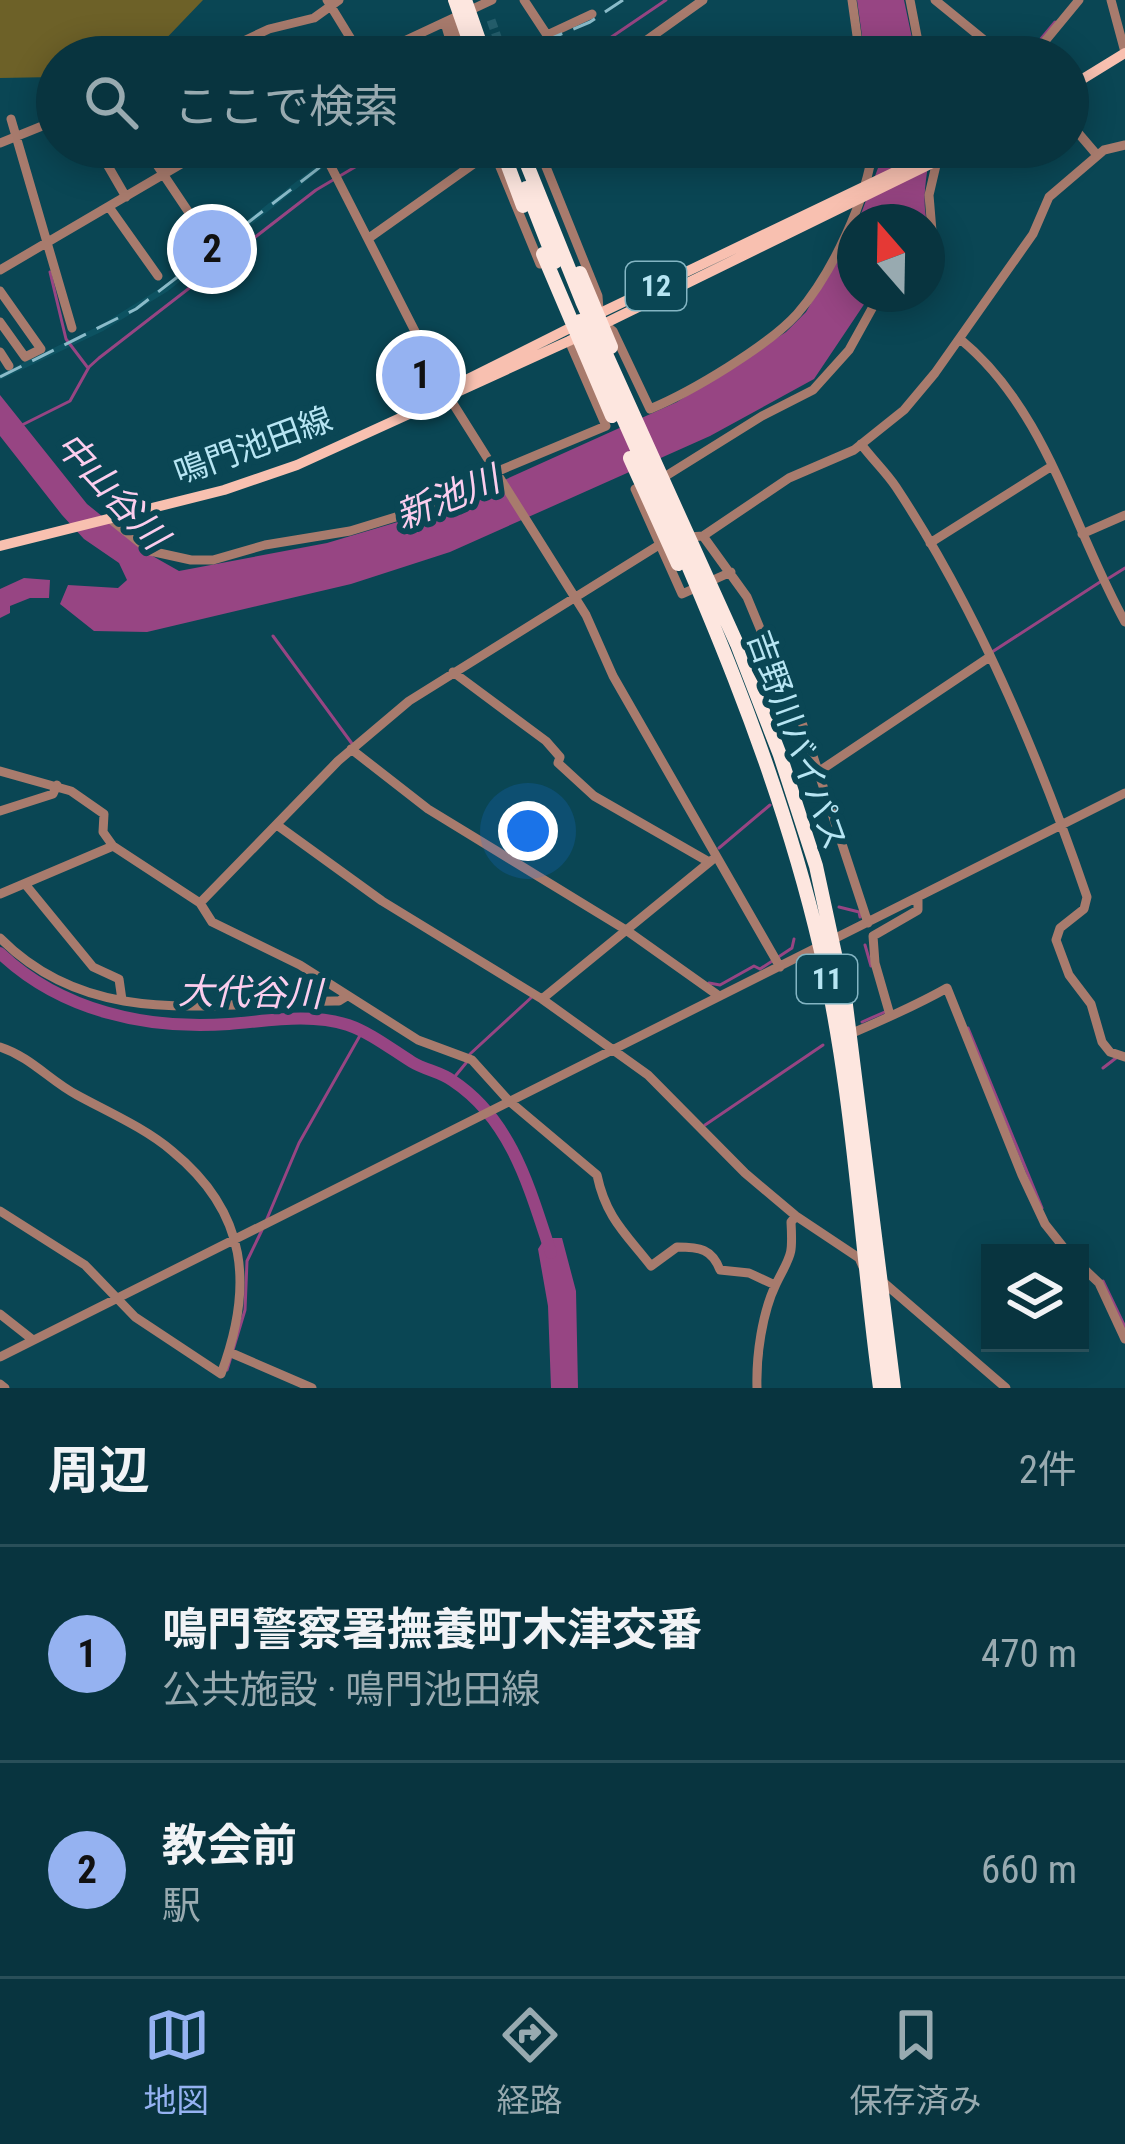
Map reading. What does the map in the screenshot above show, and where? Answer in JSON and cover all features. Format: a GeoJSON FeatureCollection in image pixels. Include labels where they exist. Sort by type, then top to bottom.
{"type":"FeatureCollection","features":[{"type":"Feature","properties":{"kind":"highway"},"geometry":{"type":"LineString","coordinates":[[455,0],[473,36]]}},
{"type":"Feature","properties":{"kind":"highway"},"geometry":{"type":"LineString","coordinates":[[465,0],[469,36]]}},
{"type":"Feature","properties":{"kind":"highway"},"geometry":{"type":"LineString","coordinates":[[506,168],[573,335]]}},
{"type":"Feature","properties":{"kind":"highway","name":"吉野川バイパス"},"geometry":{"type":"LineString","coordinates":[[518,168],[573,304],[702,586],[736,644],[796,805],[850,1034],[880,1388]]}},
{"type":"Feature","properties":{"kind":"highway","name":"吉野川バイパス"},"geometry":{"type":"LineString","coordinates":[[532,168],[582,301],[702,586],[708,614],[778,789],[827,943],[870,1269],[894,1388]]}},
{"type":"Feature","properties":{"kind":"highway"},"geometry":{"type":"LineString","coordinates":[[533,168],[635,402],[702,586]]}},
{"type":"Feature","properties":{"kind":"highway","name":"11"},"geometry":{"type":"LineString","coordinates":[[573,335],[663,538],[702,586]]}},
{"type":"Feature","properties":{"kind":"main road"},"geometry":{"type":"LineString","coordinates":[[1089,79],[1125,56]]}},
{"type":"Feature","properties":{"kind":"main road","name":"鳴門池田線"},"geometry":{"type":"LineString","coordinates":[[0,546],[224,490],[297,465],[910,168]]}},
{"type":"Feature","properties":{"kind":"street"},"geometry":{"type":"LineString","coordinates":[[425,36],[491,0]]}},
{"type":"Feature","properties":{"kind":"street"},"geometry":{"type":"LineString","coordinates":[[524,0],[547,34],[592,14]]}},
{"type":"Feature","properties":{"kind":"street"},"geometry":{"type":"LineString","coordinates":[[652,36],[703,0]]}},
{"type":"Feature","properties":{"kind":"street"},"geometry":{"type":"LineString","coordinates":[[852,0],[857,36]]}},
{"type":"Feature","properties":{"kind":"street"},"geometry":{"type":"LineString","coordinates":[[910,0],[917,36]]}},
{"type":"Feature","properties":{"kind":"street"},"geometry":{"type":"LineString","coordinates":[[935,0],[979,36]]}},
{"type":"Feature","properties":{"kind":"street"},"geometry":{"type":"LineString","coordinates":[[1049,36],[1079,0]]}},
{"type":"Feature","properties":{"kind":"street"},"geometry":{"type":"LineString","coordinates":[[1111,0],[1125,56]]}},
{"type":"Feature","properties":{"kind":"street"},"geometry":{"type":"LineString","coordinates":[[253,36],[314,18],[333,2],[351,36]]}},
{"type":"Feature","properties":{"kind":"street"},"geometry":{"type":"LineString","coordinates":[[449,22],[456,36]]}},
{"type":"Feature","properties":{"kind":"street"},"geometry":{"type":"LineString","coordinates":[[11,119],[72,328]]}},
{"type":"Feature","properties":{"kind":"street"},"geometry":{"type":"LineString","coordinates":[[0,143],[36,128]]}},
{"type":"Feature","properties":{"kind":"street"},"geometry":{"type":"LineString","coordinates":[[1089,162],[1107,148],[1125,145]]}},
{"type":"Feature","properties":{"kind":"street"},"geometry":{"type":"LineString","coordinates":[[1089,146],[1097,155]]}},
{"type":"Feature","properties":{"kind":"street"},"geometry":{"type":"LineString","coordinates":[[110,168],[126,197]]}},
{"type":"Feature","properties":{"kind":"street"},"geometry":{"type":"LineString","coordinates":[[161,168],[208,241]]}},
{"type":"Feature","properties":{"kind":"street"},"geometry":{"type":"LineString","coordinates":[[0,270],[174,168]]}},
{"type":"Feature","properties":{"kind":"street"},"geometry":{"type":"LineString","coordinates":[[332,168],[447,394],[598,639],[613,676],[713,860],[780,967]]}},
{"type":"Feature","properties":{"kind":"street"},"geometry":{"type":"LineString","coordinates":[[369,238],[469,168]]}},
{"type":"Feature","properties":{"kind":"street"},"geometry":{"type":"LineString","coordinates":[[108,519],[150,551],[213,560],[265,545],[350,531],[422,509],[606,426],[505,168]]}},
{"type":"Feature","properties":{"kind":"street"},"geometry":{"type":"LineString","coordinates":[[546,168],[598,296],[601,318],[613,331],[648,406],[654,407],[696,386],[789,322],[813,293],[865,192],[869,168]]}},
{"type":"Feature","properties":{"kind":"street"},"geometry":{"type":"LineString","coordinates":[[929,204],[934,168]]}},
{"type":"Feature","properties":{"kind":"street"},"geometry":{"type":"LineString","coordinates":[[200,903],[351,748],[409,701],[659,544],[703,536],[789,478],[861,444],[912,401],[1033,234],[1049,197],[1082,168]]}},
{"type":"Feature","properties":{"kind":"street"},"geometry":{"type":"LineString","coordinates":[[109,207],[158,276]]}},
{"type":"Feature","properties":{"kind":"street"},"geometry":{"type":"LineString","coordinates":[[0,291],[41,349],[25,357],[5,339],[0,322]]}},
{"type":"Feature","properties":{"kind":"street"},"geometry":{"type":"LineString","coordinates":[[731,572],[682,594],[635,489],[676,472],[762,416],[813,390],[849,350],[870,312]]}},
{"type":"Feature","properties":{"kind":"street"},"geometry":{"type":"LineString","coordinates":[[960,339],[987,364],[1034,426],[1125,622]]}},
{"type":"Feature","properties":{"kind":"street"},"geometry":{"type":"LineString","coordinates":[[0,352],[9,366]]}},
{"type":"Feature","properties":{"kind":"street"},"geometry":{"type":"LineString","coordinates":[[861,444],[895,485],[930,543],[988,658],[1062,825],[1087,897],[1084,909],[1060,928],[1056,940],[1069,975],[1091,1004],[1102,1042],[1110,1052],[1125,1057]]}},
{"type":"Feature","properties":{"kind":"street"},"geometry":{"type":"LineString","coordinates":[[930,543],[1052,466]]}},
{"type":"Feature","properties":{"kind":"street"},"geometry":{"type":"LineString","coordinates":[[1082,534],[1125,515]]}},
{"type":"Feature","properties":{"kind":"street"},"geometry":{"type":"LineString","coordinates":[[703,536],[757,616],[781,679],[790,686],[868,923]]}},
{"type":"Feature","properties":{"kind":"street"},"geometry":{"type":"LineString","coordinates":[[818,772],[988,658]]}},
{"type":"Feature","properties":{"kind":"street"},"geometry":{"type":"LineString","coordinates":[[453,672],[546,741],[560,757],[558,763],[580,785],[713,860]]}},
{"type":"Feature","properties":{"kind":"street"},"geometry":{"type":"LineString","coordinates":[[351,748],[428,809],[626,930],[719,996]]}},
{"type":"Feature","properties":{"kind":"street"},"geometry":{"type":"LineString","coordinates":[[0,771],[57,785],[80,796],[104,814],[103,832],[113,846],[200,903],[212,922],[271,950],[418,1040],[472,1060],[506,1103],[597,1175],[600,1191],[627,1243],[651,1266],[677,1247],[707,1250],[720,1270],[749,1273],[775,1285]]}},
{"type":"Feature","properties":{"kind":"street"},"geometry":{"type":"LineString","coordinates":[[0,811],[53,794],[57,785]]}},
{"type":"Feature","properties":{"kind":"street"},"geometry":{"type":"LineString","coordinates":[[0,1357],[1125,793]]}},
{"type":"Feature","properties":{"kind":"street"},"geometry":{"type":"LineString","coordinates":[[277,825],[382,901],[542,999],[649,1075],[684,1106],[711,1141],[796,1216],[860,1258],[1006,1388]]}},
{"type":"Feature","properties":{"kind":"street"},"geometry":{"type":"LineString","coordinates":[[0,893],[113,846]]}},
{"type":"Feature","properties":{"kind":"street"},"geometry":{"type":"LineString","coordinates":[[542,999],[713,860]]}},
{"type":"Feature","properties":{"kind":"street"},"geometry":{"type":"LineString","coordinates":[[25,884],[93,968],[119,979],[122,1000]]}},
{"type":"Feature","properties":{"kind":"street"},"geometry":{"type":"LineString","coordinates":[[890,1012],[875,963],[873,936],[918,910],[919,899]]}},
{"type":"Feature","properties":{"kind":"street"},"geometry":{"type":"LineString","coordinates":[[0,938],[39,971],[122,1000],[197,1009],[347,996]]}},
{"type":"Feature","properties":{"kind":"street"},"geometry":{"type":"LineString","coordinates":[[850,1034],[890,1012],[905,1012],[947,988],[1030,1191],[1060,1244]]}},
{"type":"Feature","properties":{"kind":"street"},"geometry":{"type":"LineString","coordinates":[[0,1047],[41,1067],[56,1084],[173,1151],[206,1183],[241,1264],[242,1301],[221,1373],[136,1317],[85,1265],[0,1211]]}},
{"type":"Feature","properties":{"kind":"street"},"geometry":{"type":"LineString","coordinates":[[757,1388],[759,1352],[775,1285],[793,1255],[791,1222],[796,1216]]}},
{"type":"Feature","properties":{"kind":"street"},"geometry":{"type":"LineString","coordinates":[[1089,1274],[1099,1283],[1125,1339]]}},
{"type":"Feature","properties":{"kind":"street"},"geometry":{"type":"LineString","coordinates":[[0,1314],[33,1340]]}},
{"type":"Feature","properties":{"kind":"street"},"geometry":{"type":"LineString","coordinates":[[229,1352],[312,1388]]}},
{"type":"Feature","properties":{"kind":"shaded area"},"geometry":{"type":"Polygon","coordinates":[[[0,0],[203,0],[168,36],[36,36],[36,77],[0,78],[0,0]]]}},
{"type":"Feature","properties":{"kind":"shaded area"},"geometry":{"type":"Polygon","coordinates":[[[857,0],[904,0],[912,36],[862,36],[857,0]]]}},
{"type":"Feature","properties":{"kind":"shaded area"},"geometry":{"type":"Polygon","coordinates":[[[313,168],[323,168],[168,291],[103,331],[0,380],[0,374],[101,325],[164,286],[313,168]]]}},
{"type":"Feature","properties":{"kind":"shaded area"},"geometry":{"type":"Polygon","coordinates":[[[878,168],[928,168],[925,204],[865,204],[878,168]]]}},
{"type":"Feature","properties":{"kind":"shaded area"},"geometry":{"type":"Polygon","coordinates":[[[837,259],[837,312],[859,312],[814,379],[710,436],[450,552],[351,584],[147,632],[94,631],[60,604],[68,585],[118,588],[127,580],[119,563],[84,539],[62,515],[0,436],[0,395],[87,504],[149,554],[179,571],[327,543],[438,510],[677,402],[786,332],[806,312],[837,259]]]}},
{"type":"Feature","properties":{"kind":"shaded area"},"geometry":{"type":"Polygon","coordinates":[[[24,578],[50,580],[49,598],[30,598],[10,606],[10,613],[0,618],[0,589],[24,578]]]}},
{"type":"Feature","properties":{"kind":"shaded area"},"geometry":{"type":"Polygon","coordinates":[[[545,1238],[562,1238],[576,1291],[578,1388],[551,1388],[548,1306],[538,1249],[545,1238]]]}},
{"type":"Feature","properties":{"kind":"waterway"},"geometry":{"type":"LineString","coordinates":[[613,36],[666,0]]}},
{"type":"Feature","properties":{"kind":"waterway"},"geometry":{"type":"LineString","coordinates":[[1043,36],[1055,22]]}},
{"type":"Feature","properties":{"kind":"waterway"},"geometry":{"type":"LineString","coordinates":[[22,425],[70,401],[99,358],[316,190],[353,168]]}},
{"type":"Feature","properties":{"kind":"waterway"},"geometry":{"type":"LineString","coordinates":[[50,272],[66,339],[88,368]]}},
{"type":"Feature","properties":{"kind":"waterway"},"geometry":{"type":"LineString","coordinates":[[1109,578],[1125,568]]}},
{"type":"Feature","properties":{"kind":"waterway"},"geometry":{"type":"LineString","coordinates":[[992,652],[1100,582]]}},
{"type":"Feature","properties":{"kind":"waterway"},"geometry":{"type":"LineString","coordinates":[[273,636],[353,745]]}},
{"type":"Feature","properties":{"kind":"waterway"},"geometry":{"type":"LineString","coordinates":[[801,779],[814,769]]}},
{"type":"Feature","properties":{"kind":"waterway"},"geometry":{"type":"LineString","coordinates":[[719,848],[770,805]]}},
{"type":"Feature","properties":{"kind":"waterway"},"geometry":{"type":"LineString","coordinates":[[839,907],[859,912],[860,917]]}},
{"type":"Feature","properties":{"kind":"waterway"},"geometry":{"type":"LineString","coordinates":[[709,983],[720,985],[754,966],[760,969],[792,948],[794,939]]}},
{"type":"Feature","properties":{"kind":"waterway"},"geometry":{"type":"LineString","coordinates":[[865,945],[871,966]]}},
{"type":"Feature","properties":{"kind":"waterway","name":"大代谷川"},"geometry":{"type":"LineString","coordinates":[[0,953],[50,989],[107,1013],[198,1025],[319,1019],[365,1032],[453,1081],[490,1115],[516,1158],[551,1253]]}},
{"type":"Feature","properties":{"kind":"waterway"},"geometry":{"type":"LineString","coordinates":[[470,1054],[533,996]]}},
{"type":"Feature","properties":{"kind":"waterway"},"geometry":{"type":"LineString","coordinates":[[862,1022],[887,1011]]}},
{"type":"Feature","properties":{"kind":"waterway"},"geometry":{"type":"LineString","coordinates":[[968,1028],[1042,1208]]}},
{"type":"Feature","properties":{"kind":"waterway"},"geometry":{"type":"LineString","coordinates":[[266,1221],[299,1143],[362,1032]]}},
{"type":"Feature","properties":{"kind":"waterway"},"geometry":{"type":"LineString","coordinates":[[705,1125],[823,1045]]}},
{"type":"Feature","properties":{"kind":"waterway"},"geometry":{"type":"LineString","coordinates":[[1103,1068],[1116,1058]]}},
{"type":"Feature","properties":{"kind":"waterway"},"geometry":{"type":"LineString","coordinates":[[452,1080],[466,1063]]}},
{"type":"Feature","properties":{"kind":"waterway"},"geometry":{"type":"LineString","coordinates":[[227,1370],[245,1310],[247,1261],[262,1230]]}},
{"type":"Feature","properties":{"kind":"waterway"},"geometry":{"type":"LineString","coordinates":[[1103,1281],[1125,1327]]}},
{"type":"Feature","properties":{"kind":"tunnel"},"geometry":{"type":"LineString","coordinates":[[491,20],[497,36]]}},
{"type":"Feature","properties":{"kind":"railway"},"geometry":{"type":"LineString","coordinates":[[557,36],[623,0]]}},
{"type":"Feature","properties":{"kind":"railway"},"geometry":{"type":"LineString","coordinates":[[0,377],[136,309],[319,168]]}},
{"type":"Feature","properties":{"kind":"place","name":"教会前"},"geometry":{"type":"Point","coordinates":[212,249]}},
{"type":"Feature","properties":{"kind":"place","name":"鳴門警察署撫養町木津交番"},"geometry":{"type":"Point","coordinates":[421,375]}},
{"type":"Feature","properties":{"kind":"water label","name":"中山谷川"},"geometry":{"type":"Point","coordinates":[112,490]}},
{"type":"Feature","properties":{"kind":"water label","name":"新池川"},"geometry":{"type":"Point","coordinates":[447,497]}}]}
